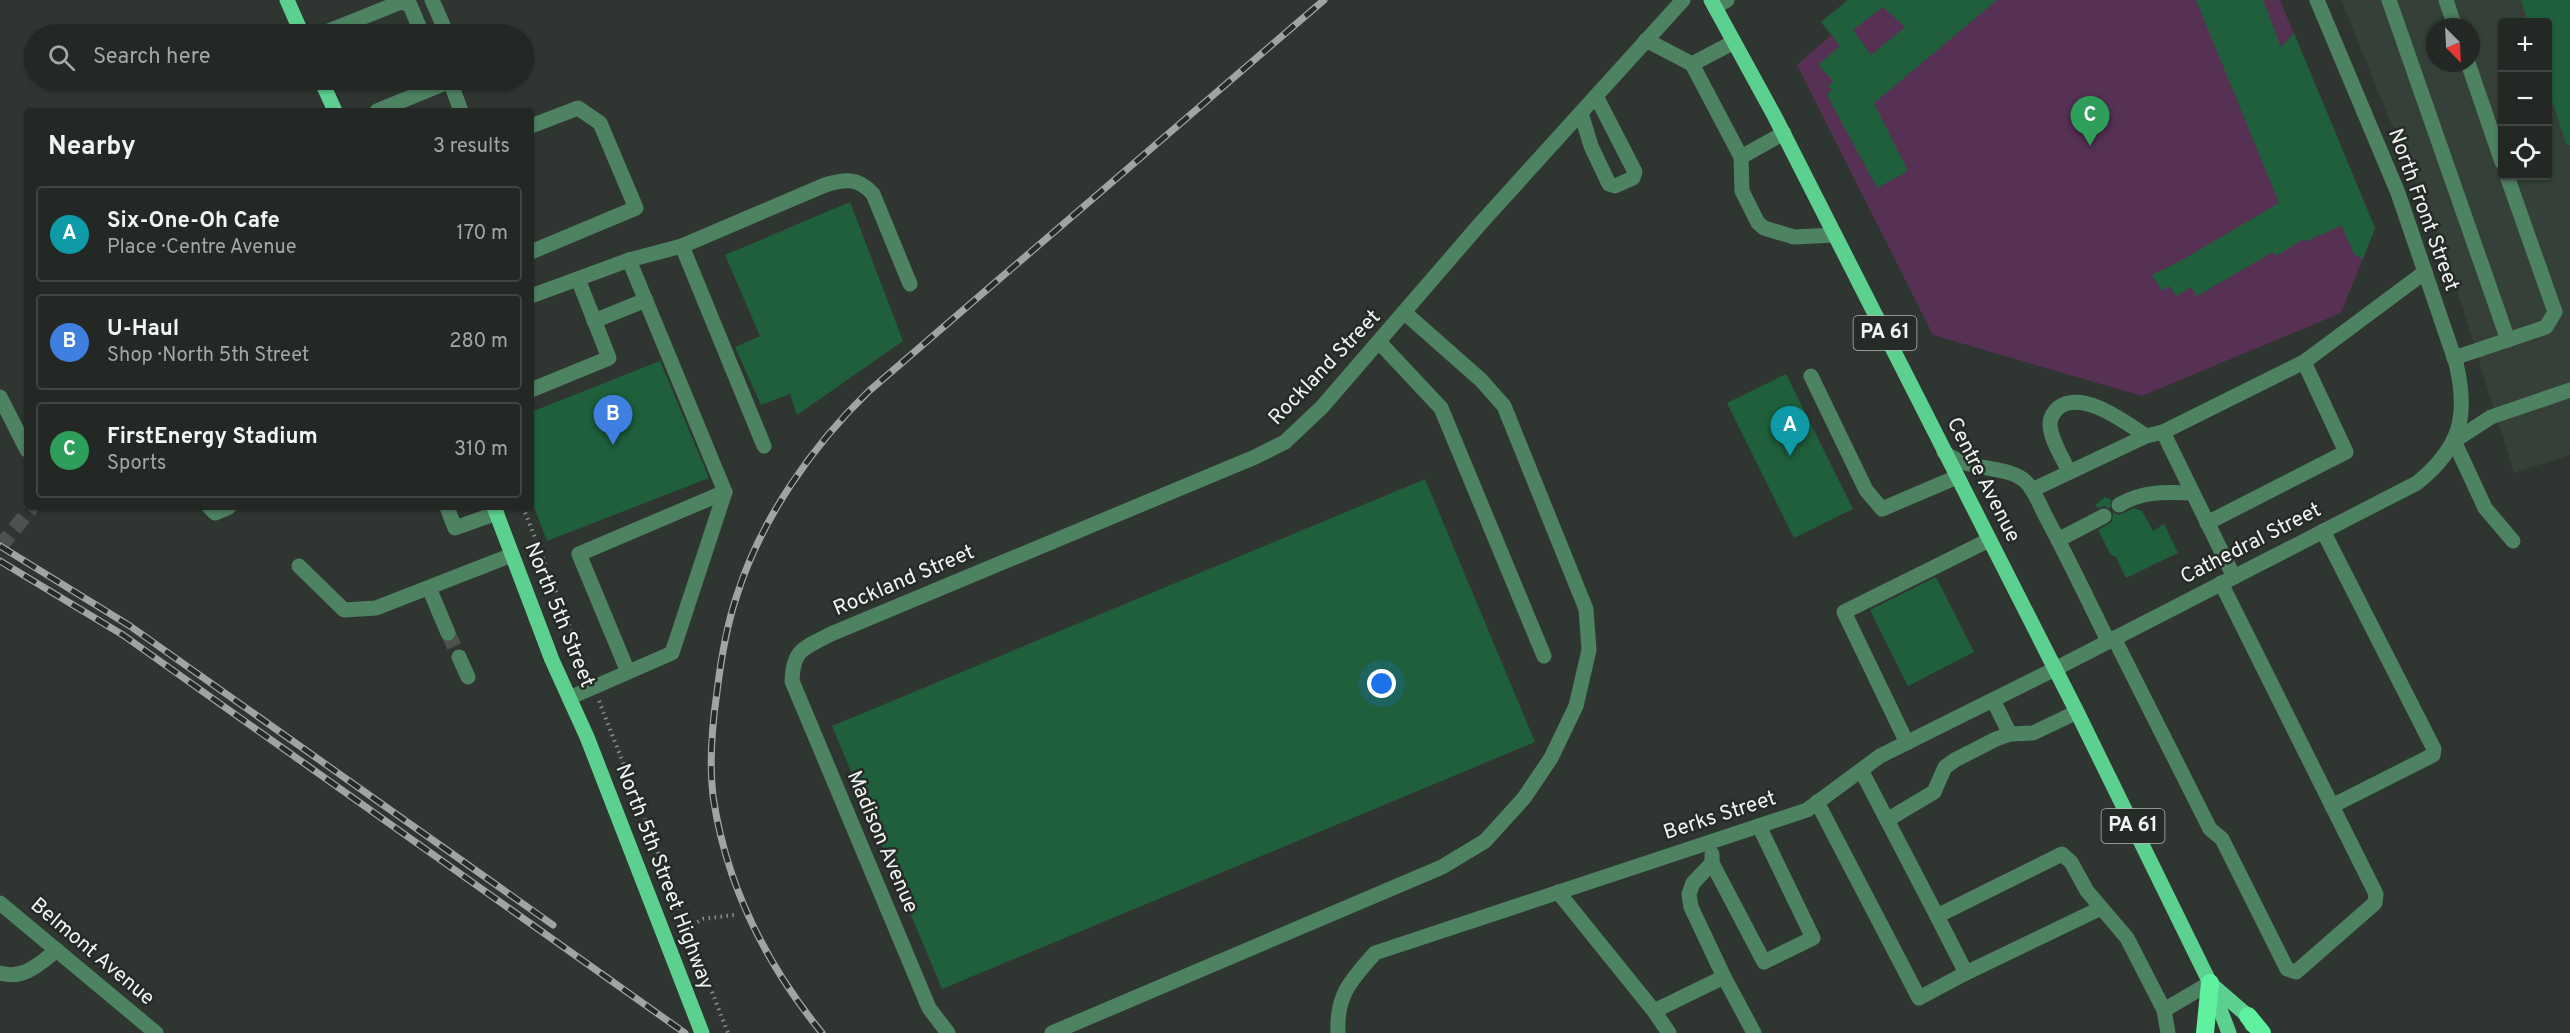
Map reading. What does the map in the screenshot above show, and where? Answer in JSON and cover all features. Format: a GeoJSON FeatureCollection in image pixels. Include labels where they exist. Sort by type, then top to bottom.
{"type":"FeatureCollection","features":[{"type":"Feature","properties":{"kind":"highway"},"geometry":{"type":"LineString","coordinates":[[2205,1033],[2210,983]]}},
{"type":"Feature","properties":{"kind":"highway"},"geometry":{"type":"LineString","coordinates":[[2248,1016],[2262,1033]]}},
{"type":"Feature","properties":{"kind":"main road"},"geometry":{"type":"LineString","coordinates":[[287,0],[298,24]]}},
{"type":"Feature","properties":{"kind":"main road","name":"Centre Avenue"},"geometry":{"type":"LineString","coordinates":[[1718,2],[1734,42],[1784,134],[2077,712],[2210,983],[2229,1033]]}},
{"type":"Feature","properties":{"kind":"main road"},"geometry":{"type":"LineString","coordinates":[[328,90],[333,108]]}},
{"type":"Feature","properties":{"kind":"main road","name":"North 5th Street"},"geometry":{"type":"LineString","coordinates":[[495,510],[552,660],[587,737]]}},
{"type":"Feature","properties":{"kind":"main road","name":"North 5th Street Highway"},"geometry":{"type":"LineString","coordinates":[[587,737],[702,1033]]}},
{"type":"Feature","properties":{"kind":"main road","name":"Centre Avenue"},"geometry":{"type":"LineString","coordinates":[[2210,983],[2248,1016],[2257,1033]]}},
{"type":"Feature","properties":{"kind":"street"},"geometry":{"type":"LineString","coordinates":[[432,0],[443,24]]}},
{"type":"Feature","properties":{"kind":"street","name":"Rockland Street"},"geometry":{"type":"LineString","coordinates":[[793,662],[806,647],[831,634],[1278,446],[1322,407],[1380,343],[1480,224],[1683,0]]}},
{"type":"Feature","properties":{"kind":"street","name":"North Front Street"},"geometry":{"type":"LineString","coordinates":[[2317,0],[2398,193],[2454,358],[2461,383],[2462,412],[2454,441]]}},
{"type":"Feature","properties":{"kind":"street"},"geometry":{"type":"LineString","coordinates":[[2389,0],[2508,340]]}},
{"type":"Feature","properties":{"kind":"street"},"geometry":{"type":"LineString","coordinates":[[2446,0],[2452,18]]}},
{"type":"Feature","properties":{"kind":"street"},"geometry":{"type":"LineString","coordinates":[[345,24],[397,2],[410,5],[418,24]]}},
{"type":"Feature","properties":{"kind":"street"},"geometry":{"type":"LineString","coordinates":[[1646,40],[1692,64],[1741,157],[1742,191],[1758,223],[1764,228],[1794,237],[1835,235]]}},
{"type":"Feature","properties":{"kind":"street"},"geometry":{"type":"LineString","coordinates":[[1692,64],[1734,42]]}},
{"type":"Feature","properties":{"kind":"street"},"geometry":{"type":"LineString","coordinates":[[2471,72],[2498,150]]}},
{"type":"Feature","properties":{"kind":"street"},"geometry":{"type":"LineString","coordinates":[[383,108],[426,90]]}},
{"type":"Feature","properties":{"kind":"street"},"geometry":{"type":"LineString","coordinates":[[454,90],[460,108]]}},
{"type":"Feature","properties":{"kind":"street"},"geometry":{"type":"LineString","coordinates":[[1581,113],[1591,146],[1609,184],[1615,186],[1633,178],[1635,172],[1596,96]]}},
{"type":"Feature","properties":{"kind":"street"},"geometry":{"type":"LineString","coordinates":[[534,125],[578,108],[600,123],[636,208],[534,251]]}},
{"type":"Feature","properties":{"kind":"street"},"geometry":{"type":"LineString","coordinates":[[1741,157],[1784,134]]}},
{"type":"Feature","properties":{"kind":"street"},"geometry":{"type":"LineString","coordinates":[[534,295],[629,260],[682,246],[825,185],[846,179],[866,185],[873,194],[910,284]]}},
{"type":"Feature","properties":{"kind":"street"},"geometry":{"type":"LineString","coordinates":[[2454,358],[2546,327],[2555,312],[2508,180]]}},
{"type":"Feature","properties":{"kind":"street"},"geometry":{"type":"LineString","coordinates":[[682,246],[764,446]]}},
{"type":"Feature","properties":{"kind":"street"},"geometry":{"type":"LineString","coordinates":[[569,698],[672,652],[725,492],[629,260]]}},
{"type":"Feature","properties":{"kind":"street"},"geometry":{"type":"LineString","coordinates":[[2032,490],[2146,436],[2163,432],[2304,362],[2425,272]]}},
{"type":"Feature","properties":{"kind":"street"},"geometry":{"type":"LineString","coordinates":[[534,389],[609,358],[578,279]]}},
{"type":"Feature","properties":{"kind":"street"},"geometry":{"type":"LineString","coordinates":[[594,321],[646,300]]}},
{"type":"Feature","properties":{"kind":"street"},"geometry":{"type":"LineString","coordinates":[[1052,1033],[1442,867],[1485,841],[1524,798],[1551,758],[1576,706],[1588,650],[1586,609],[1504,406],[1481,380],[1405,313]]}},
{"type":"Feature","properties":{"kind":"street"},"geometry":{"type":"LineString","coordinates":[[1380,343],[1441,408],[1544,656]]}},
{"type":"Feature","properties":{"kind":"street"},"geometry":{"type":"LineString","coordinates":[[2207,523],[2346,452],[2304,362]]}},
{"type":"Feature","properties":{"kind":"street"},"geometry":{"type":"LineString","coordinates":[[1811,376],[1866,490],[1882,509],[1957,477]]}},
{"type":"Feature","properties":{"kind":"street"},"geometry":{"type":"LineString","coordinates":[[2513,541],[2485,508],[2454,441],[2491,417],[2570,390]]}},
{"type":"Feature","properties":{"kind":"street"},"geometry":{"type":"LineString","coordinates":[[0,397],[24,444]]}},
{"type":"Feature","properties":{"kind":"street"},"geometry":{"type":"LineString","coordinates":[[2069,472],[2050,425],[2052,414],[2073,400],[2085,402],[2146,436]]}},
{"type":"Feature","properties":{"kind":"street"},"geometry":{"type":"LineString","coordinates":[[1944,452],[1966,465],[2018,477],[2025,481],[2032,490],[2210,829],[2222,839],[2287,969],[2296,972],[2375,903],[2376,894],[2332,806],[2228,580],[2207,523],[2163,432]]}},
{"type":"Feature","properties":{"kind":"street","name":"Cathedral Street"},"geometry":{"type":"LineString","coordinates":[[2055,669],[2417,483],[2435,468],[2454,441]]}},
{"type":"Feature","properties":{"kind":"street"},"geometry":{"type":"LineString","coordinates":[[628,672],[579,554],[725,492]]}},
{"type":"Feature","properties":{"kind":"street"},"geometry":{"type":"LineString","coordinates":[[2119,505],[2128,500],[2154,493],[2191,493]]}},
{"type":"Feature","properties":{"kind":"street"},"geometry":{"type":"LineString","coordinates":[[448,510],[454,528],[495,510]]}},
{"type":"Feature","properties":{"kind":"street"},"geometry":{"type":"LineString","coordinates":[[2058,540],[2104,516]]}},
{"type":"Feature","properties":{"kind":"street"},"geometry":{"type":"LineString","coordinates":[[2323,531],[2434,749],[2433,755],[2332,806]]}},
{"type":"Feature","properties":{"kind":"street"},"geometry":{"type":"LineString","coordinates":[[1907,743],[1844,612],[1989,540]]}},
{"type":"Feature","properties":{"kind":"street"},"geometry":{"type":"LineString","coordinates":[[299,566],[344,610],[376,608],[512,555]]}},
{"type":"Feature","properties":{"kind":"street"},"geometry":{"type":"LineString","coordinates":[[429,588],[448,633]]}},
{"type":"Feature","properties":{"kind":"street"},"geometry":{"type":"LineString","coordinates":[[459,657],[468,677]]}},
{"type":"Feature","properties":{"kind":"street","name":"Madison Avenue"},"geometry":{"type":"LineString","coordinates":[[793,662],[792,681],[801,703],[929,1008],[948,1033]]}},
{"type":"Feature","properties":{"kind":"street","name":"Berks Street"},"geometry":{"type":"LineString","coordinates":[[1338,1033],[1337,1011],[1350,982],[1375,953],[1807,810],[1880,756],[2055,669]]}},
{"type":"Feature","properties":{"kind":"street"},"geometry":{"type":"LineString","coordinates":[[1992,700],[2010,734]]}},
{"type":"Feature","properties":{"kind":"street"},"geometry":{"type":"LineString","coordinates":[[1887,820],[1934,792],[1945,767],[2010,734],[2033,733],[2077,712]]}},
{"type":"Feature","properties":{"kind":"street"},"geometry":{"type":"LineString","coordinates":[[1861,771],[1966,973]]}},
{"type":"Feature","properties":{"kind":"street"},"geometry":{"type":"LineString","coordinates":[[1817,802],[1919,998],[2101,908]]}},
{"type":"Feature","properties":{"kind":"street"},"geometry":{"type":"LineString","coordinates":[[1709,842],[1712,863],[1764,962],[1813,938],[1759,826]]}},
{"type":"Feature","properties":{"kind":"street"},"geometry":{"type":"LineString","coordinates":[[1937,916],[2062,854],[2071,862],[2087,891],[2127,938],[2164,1010],[2168,1033]]}},
{"type":"Feature","properties":{"kind":"street"},"geometry":{"type":"LineString","coordinates":[[1712,863],[1693,883],[1689,894],[1691,908],[1754,1033]]}},
{"type":"Feature","properties":{"kind":"street"},"geometry":{"type":"LineString","coordinates":[[1558,892],[1654,1011],[1669,1033]]}},
{"type":"Feature","properties":{"kind":"street","name":"Belmont Avenue"},"geometry":{"type":"LineString","coordinates":[[0,903],[156,1033]]}},
{"type":"Feature","properties":{"kind":"street"},"geometry":{"type":"LineString","coordinates":[[0,973],[8,975],[28,973],[57,950]]}},
{"type":"Feature","properties":{"kind":"street"},"geometry":{"type":"LineString","coordinates":[[1654,1011],[1724,977]]}},
{"type":"Feature","properties":{"kind":"street"},"geometry":{"type":"LineString","coordinates":[[2164,1010],[2210,983]]}},
{"type":"Feature","properties":{"kind":"path"},"geometry":{"type":"LineString","coordinates":[[524,510],[728,1033]]}},
{"type":"Feature","properties":{"kind":"path"},"geometry":{"type":"LineString","coordinates":[[687,928],[703,918],[734,915]]}},
{"type":"Feature","properties":{"kind":"shaded area"},"geometry":{"type":"Polygon","coordinates":[[[1848,0],[2280,0],[2375,228],[2341,313],[2142,396],[1933,335],[1797,65],[1831,35],[1821,22],[1848,0]]]}},
{"type":"Feature","properties":{"kind":"shaded area"},"geometry":{"type":"Polygon","coordinates":[[[2341,0],[2570,0],[2570,455],[2514,473],[2450,268],[2341,0]]]}},
{"type":"Feature","properties":{"kind":"building"},"geometry":{"type":"Polygon","coordinates":[[[1848,0],[1997,0],[1874,103],[1908,171],[1877,188],[1827,95],[1832,90],[1828,86],[1833,81],[1818,65],[1840,46],[1821,22],[1848,0]],[[1883,7],[1853,30],[1871,55],[1905,27],[1883,7]]]}},
{"type":"Feature","properties":{"kind":"building"},"geometry":{"type":"Polygon","coordinates":[[[2196,0],[2263,0],[2281,47],[2294,33],[2375,228],[2363,259],[2354,254],[2341,225],[2306,242],[2304,239],[2276,256],[2273,252],[2197,296],[2191,287],[2176,296],[2170,286],[2162,291],[2152,275],[2279,203],[2196,0]]]}},
{"type":"Feature","properties":{"kind":"building"},"geometry":{"type":"Polygon","coordinates":[[[2521,0],[2570,0],[2570,145],[2567,146],[2552,100],[2552,18],[2527,18],[2521,0]]]}},
{"type":"Feature","properties":{"kind":"building"},"geometry":{"type":"Polygon","coordinates":[[[850,202],[903,341],[797,415],[790,394],[761,405],[735,347],[760,336],[725,255],[850,202]]]}},
{"type":"Feature","properties":{"kind":"building"},"geometry":{"type":"Polygon","coordinates":[[[660,361],[709,478],[547,541],[534,507],[534,411],[660,361]]]}},
{"type":"Feature","properties":{"kind":"building"},"geometry":{"type":"Polygon","coordinates":[[[1786,374],[1853,509],[1794,538],[1727,403],[1786,374]]]}},
{"type":"Feature","properties":{"kind":"building"},"geometry":{"type":"Polygon","coordinates":[[[1425,479],[1535,742],[942,989],[832,726],[1425,479]]]}},
{"type":"Feature","properties":{"kind":"building"},"geometry":{"type":"Polygon","coordinates":[[[2105,497],[2111,500],[2110,509],[2104,506],[2098,508],[2095,505],[2105,497]]]}},
{"type":"Feature","properties":{"kind":"building"},"geometry":{"type":"Polygon","coordinates":[[[2134,508],[2142,511],[2153,531],[2164,524],[2178,553],[2126,578],[2116,557],[2111,555],[2098,530],[2112,522],[2113,512],[2119,515],[2134,508]]]}},
{"type":"Feature","properties":{"kind":"building"},"geometry":{"type":"Polygon","coordinates":[[[1936,577],[1974,652],[1908,686],[1870,610],[1936,577]]]}},
{"type":"Feature","properties":{"kind":"tunnel"},"geometry":{"type":"LineString","coordinates":[[0,547],[30,510]]}},
{"type":"Feature","properties":{"kind":"tunnel"},"geometry":{"type":"LineString","coordinates":[[448,633],[459,657]]}},
{"type":"Feature","properties":{"kind":"railway"},"geometry":{"type":"LineString","coordinates":[[822,1033],[783,979],[751,922],[728,861],[713,796],[712,731],[724,643],[737,595],[760,539],[774,512],[809,460],[828,435],[869,391],[1324,0]]}},
{"type":"Feature","properties":{"kind":"railway"},"geometry":{"type":"LineString","coordinates":[[0,546],[130,626],[553,925]]}},
{"type":"Feature","properties":{"kind":"railway"},"geometry":{"type":"LineString","coordinates":[[0,561],[123,635],[685,1033]]}},
{"type":"Feature","properties":{"kind":"place","name":"FirstEnergy Stadium"},"geometry":{"type":"Point","coordinates":[2090,146]}},
{"type":"Feature","properties":{"kind":"place","name":"U-Haul"},"geometry":{"type":"Point","coordinates":[613,445]}},
{"type":"Feature","properties":{"kind":"place","name":"Six-One-Oh Cafe"},"geometry":{"type":"Point","coordinates":[1790,456]}}]}
